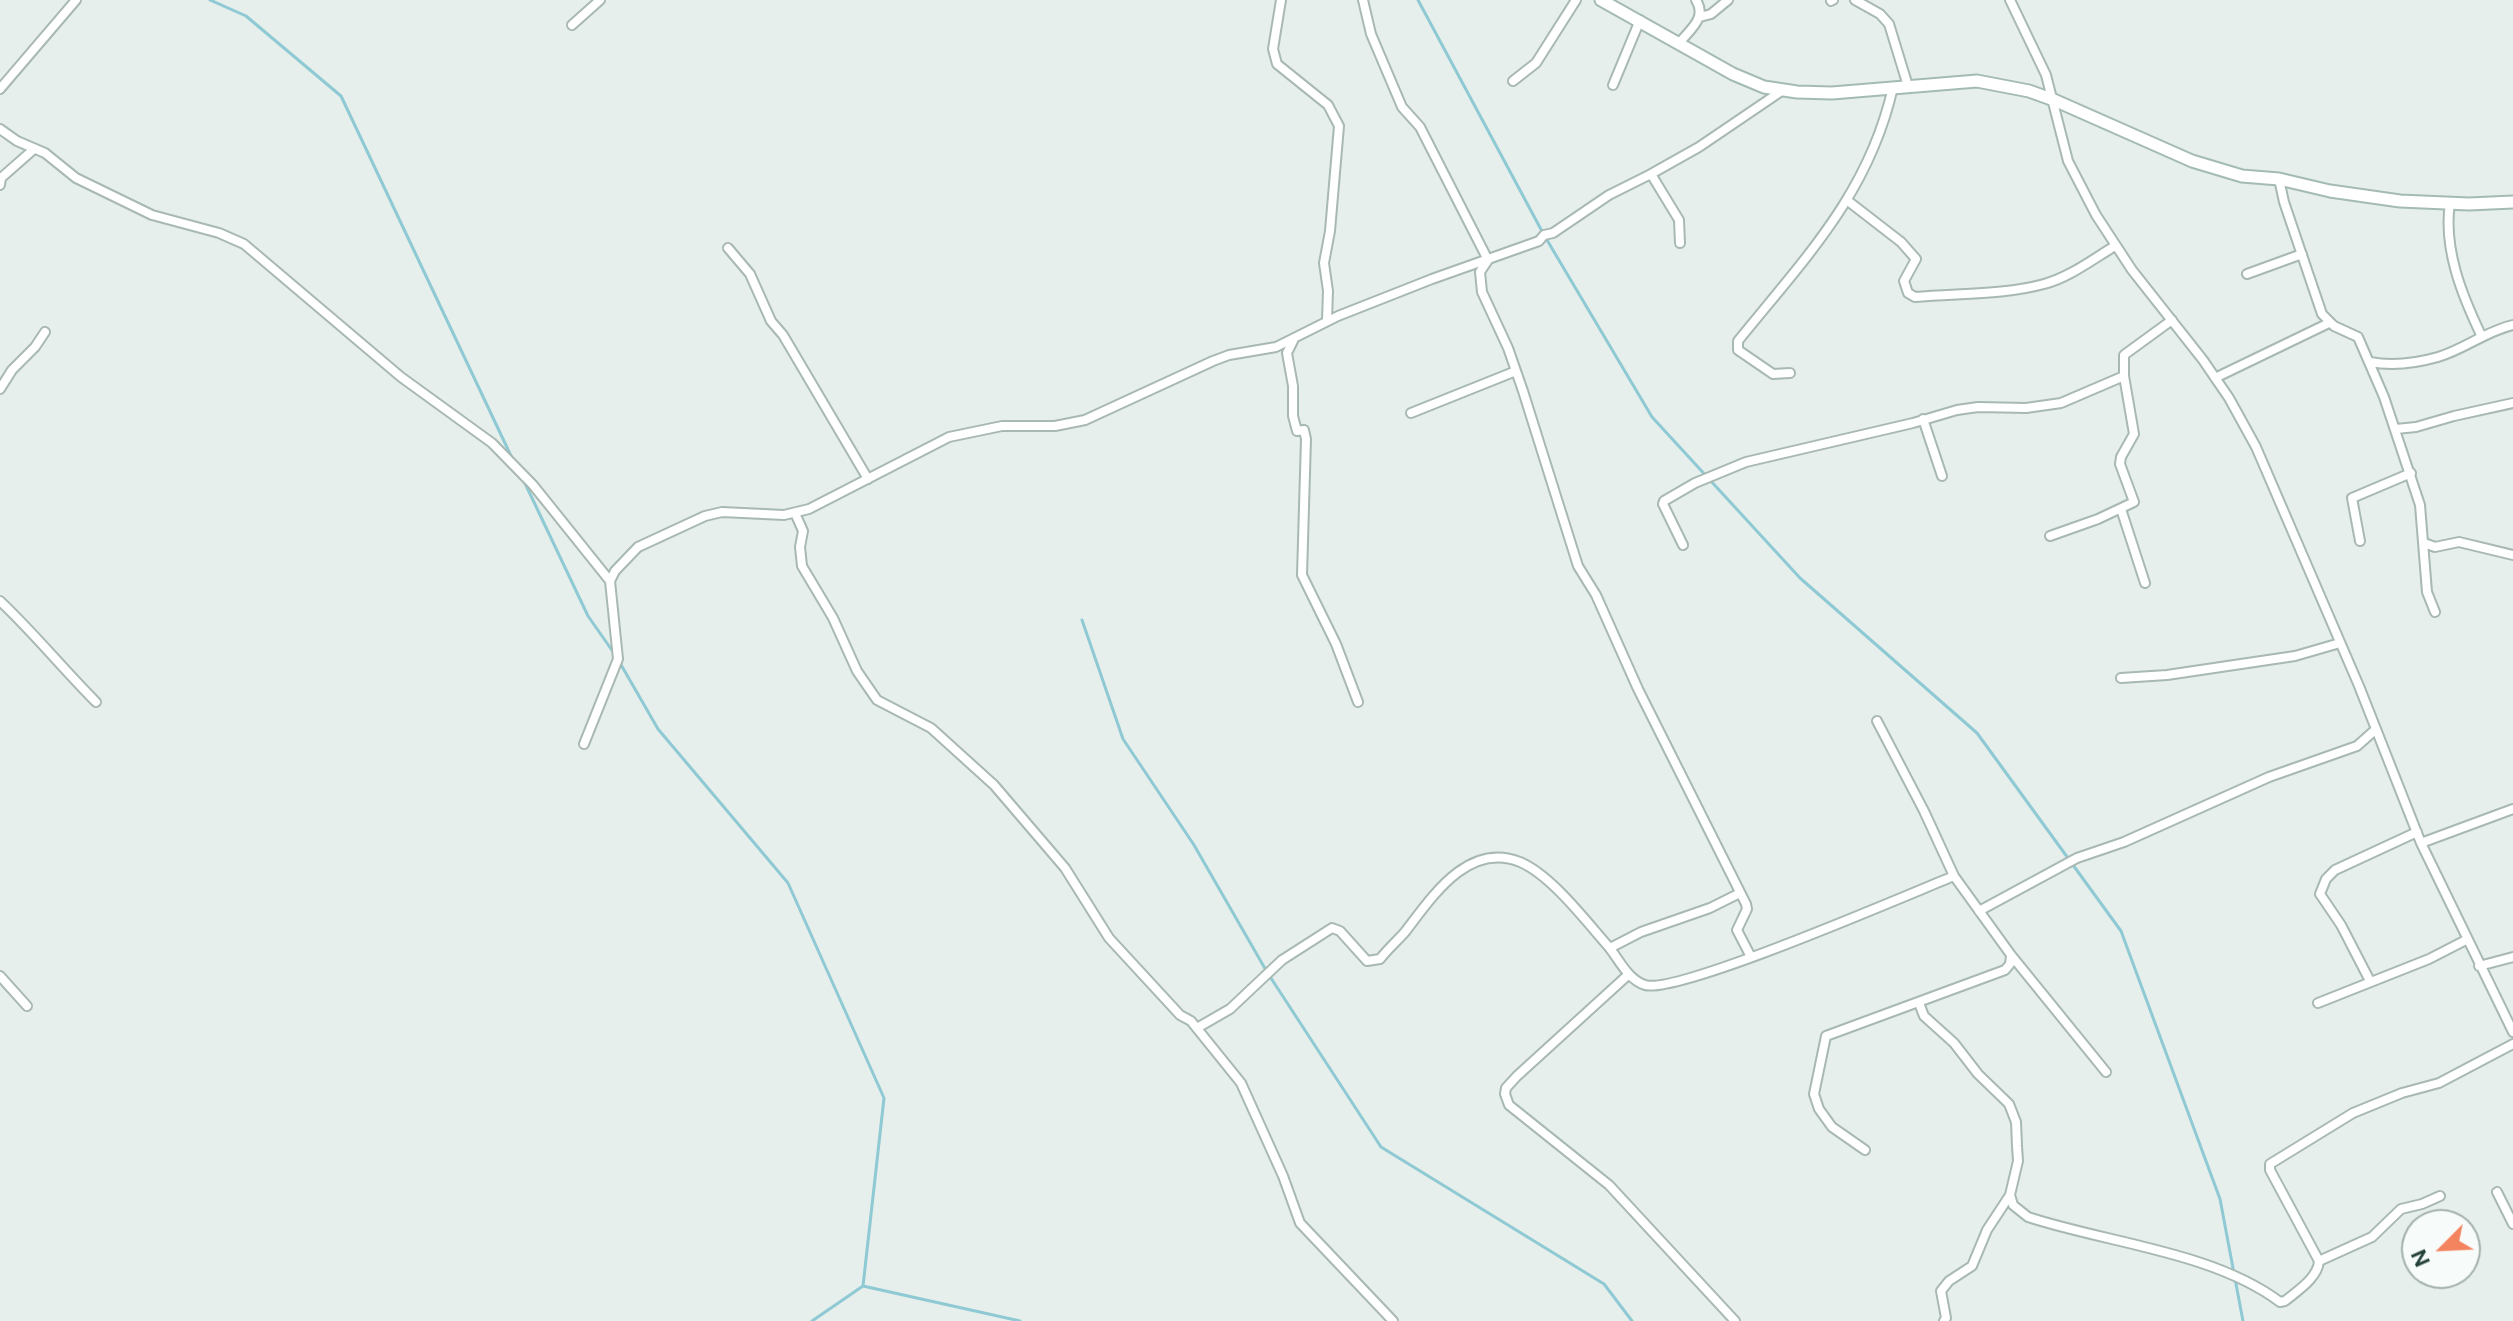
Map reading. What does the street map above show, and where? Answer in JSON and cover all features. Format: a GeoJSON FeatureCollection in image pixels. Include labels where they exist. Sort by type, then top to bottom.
{"type":"FeatureCollection","features":[{"type":"Feature","properties":{"kind":"main road"},"geometry":{"type":"LineString","coordinates":[[1601,0],[1733,74],[1764,87],[1832,93],[1977,81],[2029,91],[2192,161],[2242,176],[2279,179],[2330,191],[2400,201],[2513,202]]}},
{"type":"Feature","properties":{"kind":"street"},"geometry":{"type":"LineString","coordinates":[[0,89],[76,0]]}},
{"type":"Feature","properties":{"kind":"street"},"geometry":{"type":"LineString","coordinates":[[572,25],[600,0]]}},
{"type":"Feature","properties":{"kind":"street"},"geometry":{"type":"LineString","coordinates":[[1281,0],[1273,49],[1277,64],[1328,105],[1339,126],[1330,231],[1324,263],[1328,291],[1327,320]]}},
{"type":"Feature","properties":{"kind":"street"},"geometry":{"type":"LineString","coordinates":[[1363,0],[1371,34],[1402,107],[1420,127],[1488,260]]}},
{"type":"Feature","properties":{"kind":"street"},"geometry":{"type":"LineString","coordinates":[[1513,81],[1536,63],[1576,0]]}},
{"type":"Feature","properties":{"kind":"street"},"geometry":{"type":"LineString","coordinates":[[1680,42],[1700,17],[1701,8],[1696,0]]}},
{"type":"Feature","properties":{"kind":"street"},"geometry":{"type":"LineString","coordinates":[[1700,17],[1711,14],[1728,0]]}},
{"type":"Feature","properties":{"kind":"street"},"geometry":{"type":"LineString","coordinates":[[1855,0],[1880,14],[1889,24],[1908,86]]}},
{"type":"Feature","properties":{"kind":"street"},"geometry":{"type":"LineString","coordinates":[[2010,0],[2042,65],[2054,100],[2068,161],[2115,246],[2215,378],[2256,447],[2421,843],[2513,1032]]}},
{"type":"Feature","properties":{"kind":"street"},"geometry":{"type":"LineString","coordinates":[[1613,85],[1640,20]]}},
{"type":"Feature","properties":{"kind":"street"},"geometry":{"type":"LineString","coordinates":[[1790,373],[1773,374],[1738,350],[1738,341],[1832,226],[1848,201],[1877,144],[1893,87]]}},
{"type":"Feature","properties":{"kind":"street"},"geometry":{"type":"LineString","coordinates":[[610,581],[625,558],[638,547],[705,516],[722,512],[795,513],[809,509],[949,437],[1002,426],[1055,426],[1085,420],[1213,361],[1276,347],[1327,320],[1539,241],[1609,195],[1651,174],[1738,122],[1783,90]]}},
{"type":"Feature","properties":{"kind":"street"},"geometry":{"type":"LineString","coordinates":[[0,129],[45,153],[76,178],[152,215],[219,233],[244,244],[401,377],[492,443],[533,485],[610,581],[618,659],[584,744]]}},
{"type":"Feature","properties":{"kind":"street"},"geometry":{"type":"LineString","coordinates":[[0,185],[1,178],[34,149]]}},
{"type":"Feature","properties":{"kind":"street"},"geometry":{"type":"LineString","coordinates":[[1651,174],[1679,220],[1680,243]]}},
{"type":"Feature","properties":{"kind":"street"},"geometry":{"type":"LineString","coordinates":[[2279,179],[2322,314],[2329,323],[2358,337],[2396,429],[2420,505],[2427,592],[2435,612]]}},
{"type":"Feature","properties":{"kind":"street"},"geometry":{"type":"LineString","coordinates":[[1848,201],[1901,242],[1916,259],[1904,281],[1908,293],[1915,297],[2045,284],[2063,277],[2115,246]]}},
{"type":"Feature","properties":{"kind":"street"},"geometry":{"type":"LineString","coordinates":[[2450,203],[2447,225],[2453,259],[2481,335]]}},
{"type":"Feature","properties":{"kind":"street"},"geometry":{"type":"LineString","coordinates":[[728,248],[750,274],[771,321],[783,335],[868,479]]}},
{"type":"Feature","properties":{"kind":"street"},"geometry":{"type":"LineString","coordinates":[[2247,274],[2302,254]]}},
{"type":"Feature","properties":{"kind":"street"},"geometry":{"type":"LineString","coordinates":[[1488,260],[1480,272],[1482,292],[1516,371],[1578,566],[1596,595],[1644,702],[1740,893],[1747,909],[1737,930],[1751,957]]}},
{"type":"Feature","properties":{"kind":"street"},"geometry":{"type":"LineString","coordinates":[[2050,536],[2134,502],[2120,464],[2134,434],[2124,376],[2124,355],[2172,320]]}},
{"type":"Feature","properties":{"kind":"street"},"geometry":{"type":"LineString","coordinates":[[2215,378],[2329,323]]}},
{"type":"Feature","properties":{"kind":"street"},"geometry":{"type":"LineString","coordinates":[[2370,362],[2387,365],[2439,357],[2481,335],[2513,325]]}},
{"type":"Feature","properties":{"kind":"street"},"geometry":{"type":"LineString","coordinates":[[0,389],[45,332]]}},
{"type":"Feature","properties":{"kind":"street"},"geometry":{"type":"LineString","coordinates":[[1294,339],[1287,353],[1293,386],[1293,416],[1297,431],[1304,430],[1306,439],[1302,575],[1336,644],[1358,702]]}},
{"type":"Feature","properties":{"kind":"street"},"geometry":{"type":"LineString","coordinates":[[1411,413],[1516,371]]}},
{"type":"Feature","properties":{"kind":"street"},"geometry":{"type":"LineString","coordinates":[[1683,545],[1664,501],[1695,483],[1746,462],[1978,407],[2026,408],[2061,403],[2124,376]]}},
{"type":"Feature","properties":{"kind":"street"},"geometry":{"type":"LineString","coordinates":[[2396,429],[2513,403]]}},
{"type":"Feature","properties":{"kind":"street"},"geometry":{"type":"LineString","coordinates":[[1923,419],[1942,476]]}},
{"type":"Feature","properties":{"kind":"street"},"geometry":{"type":"LineString","coordinates":[[2360,541],[2352,498],[2411,473]]}},
{"type":"Feature","properties":{"kind":"street"},"geometry":{"type":"LineString","coordinates":[[2121,509],[2145,583]]}},
{"type":"Feature","properties":{"kind":"street"},"geometry":{"type":"LineString","coordinates":[[795,513],[803,531],[800,547],[802,566],[833,618],[857,671],[877,700],[931,728],[994,785],[1065,868],[1109,938],[1180,1015],[1197,1028],[1241,1083],[1283,1176],[1300,1223],[1393,1321]]}},
{"type":"Feature","properties":{"kind":"street"},"geometry":{"type":"LineString","coordinates":[[2424,543],[2435,547],[2459,542],[2513,555]]}},
{"type":"Feature","properties":{"kind":"street"},"geometry":{"type":"LineString","coordinates":[[0,601],[35,634],[58,664],[96,702]]}},
{"type":"Feature","properties":{"kind":"street"},"geometry":{"type":"LineString","coordinates":[[2121,678],[2167,675],[2295,656],[2340,643]]}},
{"type":"Feature","properties":{"kind":"street"},"geometry":{"type":"LineString","coordinates":[[1877,721],[1954,876],[2011,955],[2106,1072]]}},
{"type":"Feature","properties":{"kind":"street"},"geometry":{"type":"LineString","coordinates":[[1979,911],[2077,858],[2124,842],[2269,777],[2357,746],[2375,730]]}},
{"type":"Feature","properties":{"kind":"street"},"geometry":{"type":"LineString","coordinates":[[2421,843],[2513,809]]}},
{"type":"Feature","properties":{"kind":"street"},"geometry":{"type":"LineString","coordinates":[[2370,981],[2336,917],[2320,894],[2320,888],[2335,870],[2417,832]]}},
{"type":"Feature","properties":{"kind":"street"},"geometry":{"type":"LineString","coordinates":[[1197,1028],[1230,1009],[1282,960],[1332,928],[1340,931],[1367,961],[1380,959],[1454,874],[1471,863],[1488,858],[1519,862],[1547,881],[1610,948],[1629,974],[1646,985],[1682,981],[1751,957],[1954,876]]}},
{"type":"Feature","properties":{"kind":"street"},"geometry":{"type":"LineString","coordinates":[[1610,948],[1641,932],[1736,898],[1740,893]]}},
{"type":"Feature","properties":{"kind":"street"},"geometry":{"type":"LineString","coordinates":[[2318,1003],[2429,959],[2466,940]]}},
{"type":"Feature","properties":{"kind":"street"},"geometry":{"type":"LineString","coordinates":[[1865,1150],[1832,1127],[1819,1109],[1814,1094],[1826,1036],[2005,970],[2010,964],[2011,955]]}},
{"type":"Feature","properties":{"kind":"street"},"geometry":{"type":"LineString","coordinates":[[2479,966],[2513,957]]}},
{"type":"Feature","properties":{"kind":"street"},"geometry":{"type":"LineString","coordinates":[[1629,974],[1546,1047],[1506,1088],[1505,1094],[1509,1105],[1609,1185],[1735,1321]]}},
{"type":"Feature","properties":{"kind":"street"},"geometry":{"type":"LineString","coordinates":[[0,976],[27,1006]]}},
{"type":"Feature","properties":{"kind":"street"},"geometry":{"type":"LineString","coordinates":[[1919,1003],[1924,1016],[1954,1043],[1978,1074],[2009,1104],[2014,1113],[2018,1161],[2010,1195],[1987,1230],[1972,1266],[1949,1281],[1941,1291],[1944,1321]]}},
{"type":"Feature","properties":{"kind":"street"},"geometry":{"type":"LineString","coordinates":[[2010,1195],[2013,1205],[2028,1217],[2197,1262],[2236,1277],[2280,1302],[2297,1292],[2312,1277],[2319,1268],[2319,1261],[2270,1170],[2270,1164],[2353,1113],[2402,1093],[2439,1083],[2513,1044]]}},
{"type":"Feature","properties":{"kind":"street"},"geometry":{"type":"LineString","coordinates":[[2497,1192],[2513,1224]]}},
{"type":"Feature","properties":{"kind":"street"},"geometry":{"type":"LineString","coordinates":[[2319,1261],[2372,1237],[2401,1209],[2440,1196]]}},
{"type":"Feature","properties":{"kind":"waterway"},"geometry":{"type":"LineString","coordinates":[[210,0],[246,16],[341,96],[512,458]]}},
{"type":"Feature","properties":{"kind":"waterway"},"geometry":{"type":"LineString","coordinates":[[1418,0],[1544,235],[1652,417],[1800,578],[1977,733],[2121,931],[2220,1199],[2243,1321]]}},
{"type":"Feature","properties":{"kind":"waterway"},"geometry":{"type":"LineString","coordinates":[[523,479],[588,616],[616,656]]}},
{"type":"Feature","properties":{"kind":"waterway"},"geometry":{"type":"LineString","coordinates":[[1082,620],[1123,739],[1194,845],[1267,972],[1381,1147],[1604,1284],[1632,1321]]}},
{"type":"Feature","properties":{"kind":"waterway"},"geometry":{"type":"LineString","coordinates":[[620,663],[658,729],[788,883],[884,1098],[863,1286]]}},
{"type":"Feature","properties":{"kind":"waterway"},"geometry":{"type":"LineString","coordinates":[[812,1321],[863,1286],[1020,1321]]}}]}
